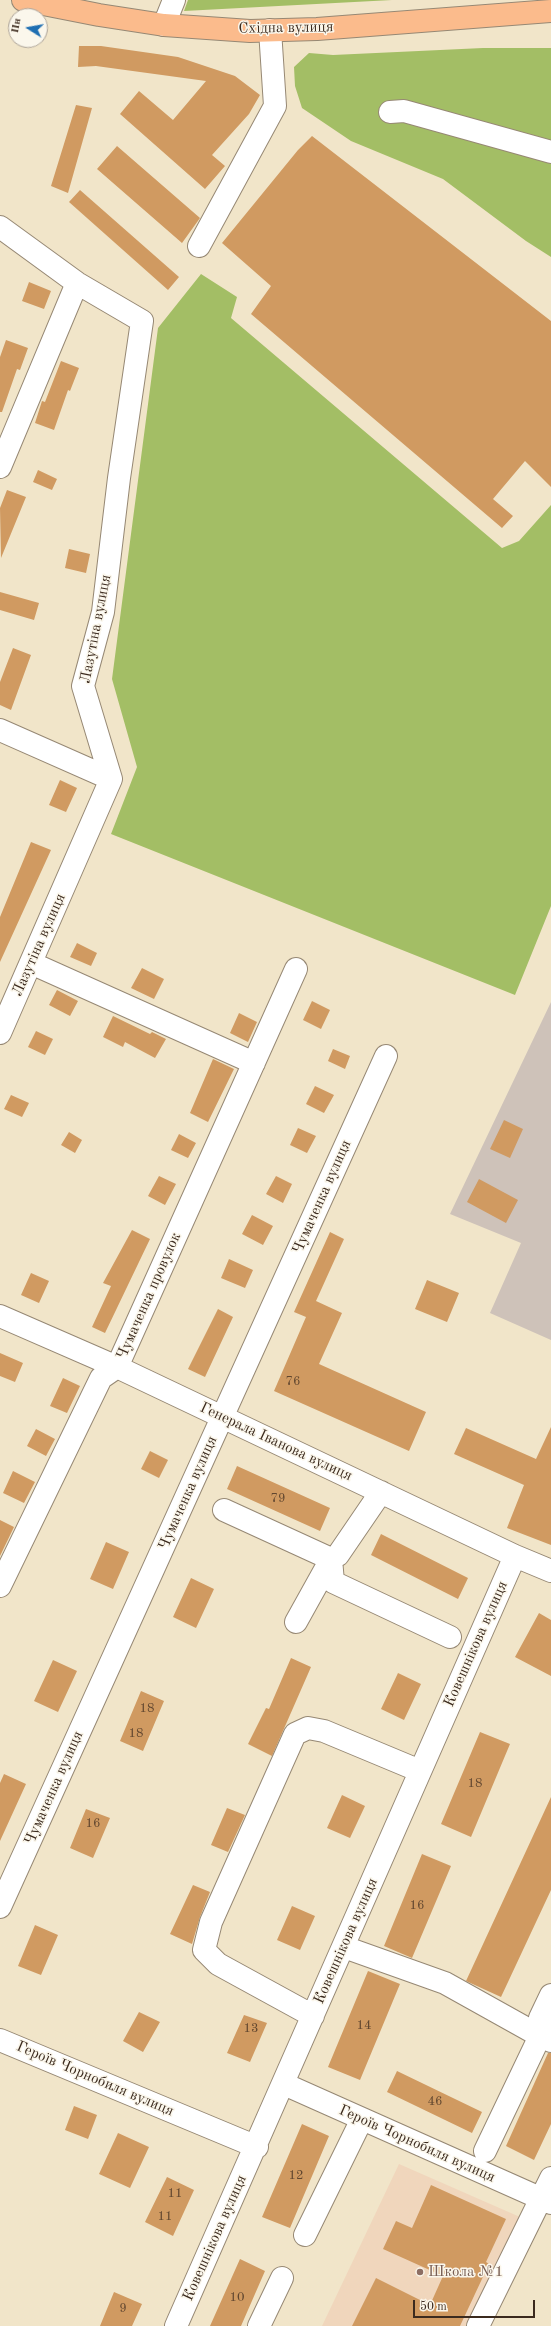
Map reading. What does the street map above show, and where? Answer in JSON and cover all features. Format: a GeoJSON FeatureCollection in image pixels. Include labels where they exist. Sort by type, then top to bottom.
{"type":"FeatureCollection","features":[{"type":"Feature","properties":{"kind":"main road","name":"Східна вулиця"},"geometry":{"type":"LineString","coordinates":[[22,0],[99,15],[164,25],[250,31],[317,29],[551,11]]}},
{"type":"Feature","properties":{"kind":"street"},"geometry":{"type":"LineString","coordinates":[[164,25],[174,0]]}},
{"type":"Feature","properties":{"kind":"street"},"geometry":{"type":"LineString","coordinates":[[199,246],[275,106],[270,30]]}},
{"type":"Feature","properties":{"kind":"street"},"geometry":{"type":"LineString","coordinates":[[390,112],[404,111],[551,152]]}},
{"type":"Feature","properties":{"kind":"street"},"geometry":{"type":"LineString","coordinates":[[0,228],[78,283],[0,467]]}},
{"type":"Feature","properties":{"kind":"street","name":"Лазутіна вулиця"},"geometry":{"type":"LineString","coordinates":[[0,1033],[111,780],[83,686],[103,612],[119,478],[142,321],[78,283]]}},
{"type":"Feature","properties":{"kind":"street"},"geometry":{"type":"LineString","coordinates":[[0,730],[111,780]]}},
{"type":"Feature","properties":{"kind":"street"},"geometry":{"type":"LineString","coordinates":[[31,963],[254,1063]]}},
{"type":"Feature","properties":{"kind":"street","name":"Чумаченка провулок"},"geometry":{"type":"LineString","coordinates":[[0,1586],[101,1378],[117,1367],[296,969]]}},
{"type":"Feature","properties":{"kind":"street","name":"Чумаченка вулиця"},"geometry":{"type":"LineString","coordinates":[[0,1907],[386,1056]]}},
{"type":"Feature","properties":{"kind":"street","name":"Генерала Іванова вулиця"},"geometry":{"type":"LineString","coordinates":[[0,1316],[117,1367],[223,1416],[515,1556],[551,1571]]}},
{"type":"Feature","properties":{"kind":"street"},"geometry":{"type":"LineString","coordinates":[[296,1622],[331,1559],[338,1555],[381,1492]]}},
{"type":"Feature","properties":{"kind":"street"},"geometry":{"type":"LineString","coordinates":[[224,1510],[331,1559]]}},
{"type":"Feature","properties":{"kind":"street","name":"Ковешнікова вулиця"},"geometry":{"type":"LineString","coordinates":[[176,2326],[257,2147],[515,1556]]}},
{"type":"Feature","properties":{"kind":"street"},"geometry":{"type":"LineString","coordinates":[[331,1559],[333,1582],[450,1637]]}},
{"type":"Feature","properties":{"kind":"street"},"geometry":{"type":"LineString","coordinates":[[313,2016],[218,1964],[204,1950],[211,1922],[295,1734],[308,1728],[324,1731],[420,1771]]}},
{"type":"Feature","properties":{"kind":"street"},"geometry":{"type":"LineString","coordinates":[[344,1947],[445,1983],[545,2039]]}},
{"type":"Feature","properties":{"kind":"street"},"geometry":{"type":"LineString","coordinates":[[485,2151],[545,2039],[540,2018],[551,1995]]}},
{"type":"Feature","properties":{"kind":"street","name":"Героїв Чорнобиля вулиця"},"geometry":{"type":"LineString","coordinates":[[0,2040],[257,2147]]}},
{"type":"Feature","properties":{"kind":"street","name":"Героїв Чорнобиля вулиця"},"geometry":{"type":"LineString","coordinates":[[284,2084],[546,2201]]}},
{"type":"Feature","properties":{"kind":"street"},"geometry":{"type":"LineString","coordinates":[[306,2235],[362,2118]]}},
{"type":"Feature","properties":{"kind":"street"},"geometry":{"type":"LineString","coordinates":[[478,2326],[546,2201],[551,2178]]}},
{"type":"Feature","properties":{"kind":"street"},"geometry":{"type":"LineString","coordinates":[[258,2326],[282,2278]]}},
{"type":"Feature","properties":{"kind":"shaded area"},"geometry":{"type":"Polygon","coordinates":[[[551,1002],[551,1340],[490,1313],[521,1243],[450,1214],[551,1002]]]}},
{"type":"Feature","properties":{"kind":"shaded area","name":"Школа №1"},"geometry":{"type":"Polygon","coordinates":[[[399,2164],[520,2217],[466,2326],[322,2326],[399,2164]]]}},
{"type":"Feature","properties":{"kind":"green space"},"geometry":{"type":"Polygon","coordinates":[[[188,0],[392,0],[184,11],[188,0]]]}},
{"type":"Feature","properties":{"kind":"green space"},"geometry":{"type":"Polygon","coordinates":[[[483,48],[551,48],[551,257],[526,241],[443,179],[351,141],[302,108],[295,86],[294,67],[309,53],[333,55],[483,48]]]}},
{"type":"Feature","properties":{"kind":"green space"},"geometry":{"type":"Polygon","coordinates":[[[201,274],[237,297],[231,318],[502,548],[519,541],[551,505],[551,906],[515,995],[111,834],[137,767],[112,679],[158,328],[201,274]]]}},
{"type":"Feature","properties":{"kind":"building"},"geometry":{"type":"Polygon","coordinates":[[[79,46],[101,46],[178,57],[235,76],[260,95],[249,114],[212,155],[225,166],[205,189],[120,114],[139,91],[173,120],[206,81],[96,66],[78,67],[79,46]]]}},
{"type":"Feature","properties":{"kind":"building"},"geometry":{"type":"Polygon","coordinates":[[[76,105],[92,108],[68,193],[51,186],[76,105]]]}},
{"type":"Feature","properties":{"kind":"building"},"geometry":{"type":"Polygon","coordinates":[[[312,136],[551,321],[551,487],[525,461],[493,499],[513,516],[502,528],[251,314],[271,286],[222,243],[298,150],[312,136]]]}},
{"type":"Feature","properties":{"kind":"building"},"geometry":{"type":"Polygon","coordinates":[[[117,146],[200,218],[182,243],[97,169],[117,146]]]}},
{"type":"Feature","properties":{"kind":"building"},"geometry":{"type":"Polygon","coordinates":[[[80,190],[179,277],[168,290],[69,202],[80,190]]]}},
{"type":"Feature","properties":{"kind":"building"},"geometry":{"type":"Polygon","coordinates":[[[29,282],[51,291],[44,309],[22,301],[29,282]]]}},
{"type":"Feature","properties":{"kind":"building"},"geometry":{"type":"Polygon","coordinates":[[[6,340],[28,348],[20,370],[17,369],[2,412],[0,412],[0,357],[6,340]]]}},
{"type":"Feature","properties":{"kind":"building"},"geometry":{"type":"Polygon","coordinates":[[[61,361],[79,368],[70,391],[68,390],[54,430],[35,423],[42,401],[45,402],[61,361]]]}},
{"type":"Feature","properties":{"kind":"building"},"geometry":{"type":"Polygon","coordinates":[[[38,470],[57,479],[52,490],[33,482],[38,470]]]}},
{"type":"Feature","properties":{"kind":"building"},"geometry":{"type":"Polygon","coordinates":[[[7,490],[26,497],[1,558],[0,508],[7,490]]]}},
{"type":"Feature","properties":{"kind":"building"},"geometry":{"type":"Polygon","coordinates":[[[69,549],[90,554],[86,573],[65,568],[69,549]]]}},
{"type":"Feature","properties":{"kind":"building"},"geometry":{"type":"Polygon","coordinates":[[[0,592],[39,603],[34,620],[0,610],[0,592]]]}},
{"type":"Feature","properties":{"kind":"building"},"geometry":{"type":"Polygon","coordinates":[[[13,648],[31,655],[11,710],[0,705],[0,682],[13,648]]]}},
{"type":"Feature","properties":{"kind":"building"},"geometry":{"type":"Polygon","coordinates":[[[60,780],[77,788],[66,812],[49,805],[60,780]]]}},
{"type":"Feature","properties":{"kind":"building"},"geometry":{"type":"Polygon","coordinates":[[[31,842],[51,850],[0,962],[0,917],[31,842]]]}},
{"type":"Feature","properties":{"kind":"building"},"geometry":{"type":"Polygon","coordinates":[[[77,943],[97,953],[91,966],[70,957],[77,943]]]}},
{"type":"Feature","properties":{"kind":"building"},"geometry":{"type":"Polygon","coordinates":[[[142,968],[164,979],[154,999],[131,988],[142,968]]]}},
{"type":"Feature","properties":{"kind":"building"},"geometry":{"type":"Polygon","coordinates":[[[57,990],[78,1001],[70,1016],[49,1005],[57,990]]]}},
{"type":"Feature","properties":{"kind":"building"},"geometry":{"type":"Polygon","coordinates":[[[312,1001],[330,1010],[321,1029],[303,1020],[312,1001]]]}},
{"type":"Feature","properties":{"kind":"building"},"geometry":{"type":"Polygon","coordinates":[[[239,1013],[257,1022],[248,1042],[230,1033],[239,1013]]]}},
{"type":"Feature","properties":{"kind":"building"},"geometry":{"type":"Polygon","coordinates":[[[113,1016],[150,1034],[152,1032],[166,1039],[155,1058],[125,1042],[123,1047],[103,1037],[113,1016]]]}},
{"type":"Feature","properties":{"kind":"building"},"geometry":{"type":"Polygon","coordinates":[[[36,1031],[53,1039],[45,1055],[28,1047],[36,1031]]]}},
{"type":"Feature","properties":{"kind":"building"},"geometry":{"type":"Polygon","coordinates":[[[333,1049],[350,1056],[345,1069],[328,1061],[333,1049]]]}},
{"type":"Feature","properties":{"kind":"building"},"geometry":{"type":"Polygon","coordinates":[[[213,1059],[234,1069],[208,1122],[190,1113],[213,1059]]]}},
{"type":"Feature","properties":{"kind":"building"},"geometry":{"type":"Polygon","coordinates":[[[315,1086],[334,1095],[324,1113],[306,1104],[315,1086]]]}},
{"type":"Feature","properties":{"kind":"building"},"geometry":{"type":"Polygon","coordinates":[[[11,1095],[29,1103],[22,1117],[4,1109],[11,1095]]]}},
{"type":"Feature","properties":{"kind":"building"},"geometry":{"type":"Polygon","coordinates":[[[504,1120],[523,1129],[510,1158],[490,1149],[504,1120]]]}},
{"type":"Feature","properties":{"kind":"building"},"geometry":{"type":"Polygon","coordinates":[[[298,1128],[316,1136],[307,1153],[290,1145],[298,1128]]]}},
{"type":"Feature","properties":{"kind":"building"},"geometry":{"type":"Polygon","coordinates":[[[69,1132],[82,1140],[75,1153],[61,1145],[69,1132]]]}},
{"type":"Feature","properties":{"kind":"building"},"geometry":{"type":"Polygon","coordinates":[[[179,1134],[196,1143],[188,1158],[171,1150],[179,1134]]]}},
{"type":"Feature","properties":{"kind":"building"},"geometry":{"type":"Polygon","coordinates":[[[159,1176],[176,1184],[165,1205],[148,1196],[159,1176]]]}},
{"type":"Feature","properties":{"kind":"building"},"geometry":{"type":"Polygon","coordinates":[[[276,1176],[292,1184],[283,1203],[266,1194],[276,1176]]]}},
{"type":"Feature","properties":{"kind":"building"},"geometry":{"type":"Polygon","coordinates":[[[479,1179],[518,1200],[506,1223],[467,1202],[479,1179]]]}},
{"type":"Feature","properties":{"kind":"building"},"geometry":{"type":"Polygon","coordinates":[[[252,1215],[273,1226],[263,1245],[242,1234],[252,1215]]]}},
{"type":"Feature","properties":{"kind":"building"},"geometry":{"type":"Polygon","coordinates":[[[132,1230],[150,1239],[105,1333],[92,1327],[111,1286],[103,1283],[132,1230]]]}},
{"type":"Feature","properties":{"kind":"building"},"geometry":{"type":"Polygon","coordinates":[[[330,1232],[344,1239],[316,1301],[342,1313],[319,1364],[426,1412],[409,1451],[274,1391],[306,1317],[294,1312],[330,1232]]]}},
{"type":"Feature","properties":{"kind":"building"},"geometry":{"type":"Polygon","coordinates":[[[229,1259],[253,1270],[245,1288],[221,1278],[229,1259]]]}},
{"type":"Feature","properties":{"kind":"building"},"geometry":{"type":"Polygon","coordinates":[[[31,1273],[49,1281],[39,1303],[21,1295],[31,1273]]]}},
{"type":"Feature","properties":{"kind":"building"},"geometry":{"type":"Polygon","coordinates":[[[427,1280],[459,1293],[447,1322],[415,1309],[427,1280]]]}},
{"type":"Feature","properties":{"kind":"building"},"geometry":{"type":"Polygon","coordinates":[[[218,1309],[233,1317],[205,1377],[188,1369],[218,1309]]]}},
{"type":"Feature","properties":{"kind":"building"},"geometry":{"type":"Polygon","coordinates":[[[0,1353],[23,1363],[15,1382],[0,1376],[0,1353]]]}},
{"type":"Feature","properties":{"kind":"building"},"geometry":{"type":"Polygon","coordinates":[[[63,1378],[80,1386],[67,1413],[50,1406],[63,1378]]]}},
{"type":"Feature","properties":{"kind":"building"},"geometry":{"type":"Polygon","coordinates":[[[551,1427],[551,1545],[507,1528],[524,1485],[454,1454],[466,1428],[536,1459],[551,1427]]]}},
{"type":"Feature","properties":{"kind":"building"},"geometry":{"type":"Polygon","coordinates":[[[36,1429],[55,1439],[46,1456],[27,1446],[36,1429]]]}},
{"type":"Feature","properties":{"kind":"building"},"geometry":{"type":"Polygon","coordinates":[[[150,1451],[168,1460],[159,1478],[141,1469],[150,1451]]]}},
{"type":"Feature","properties":{"kind":"building"},"geometry":{"type":"Polygon","coordinates":[[[237,1466],[330,1508],[320,1531],[227,1489],[237,1466]]]}},
{"type":"Feature","properties":{"kind":"building"},"geometry":{"type":"Polygon","coordinates":[[[13,1471],[35,1482],[24,1503],[3,1493],[13,1471]]]}},
{"type":"Feature","properties":{"kind":"building"},"geometry":{"type":"Polygon","coordinates":[[[0,1520],[14,1527],[0,1556],[0,1520]]]}},
{"type":"Feature","properties":{"kind":"building"},"geometry":{"type":"Polygon","coordinates":[[[381,1534],[468,1578],[458,1599],[371,1555],[381,1534]]]}},
{"type":"Feature","properties":{"kind":"building"},"geometry":{"type":"Polygon","coordinates":[[[106,1542],[129,1552],[113,1589],[90,1579],[106,1542]]]}},
{"type":"Feature","properties":{"kind":"building"},"geometry":{"type":"Polygon","coordinates":[[[191,1578],[214,1589],[196,1628],[173,1617],[191,1578]]]}},
{"type":"Feature","properties":{"kind":"building"},"geometry":{"type":"Polygon","coordinates":[[[539,1613],[551,1620],[551,1676],[515,1657],[539,1613]]]}},
{"type":"Feature","properties":{"kind":"building"},"geometry":{"type":"Polygon","coordinates":[[[291,1658],[311,1667],[272,1756],[248,1744],[266,1708],[269,1709],[291,1658]]]}},
{"type":"Feature","properties":{"kind":"building"},"geometry":{"type":"Polygon","coordinates":[[[53,1660],[77,1671],[58,1712],[34,1701],[53,1660]]]}},
{"type":"Feature","properties":{"kind":"building"},"geometry":{"type":"Polygon","coordinates":[[[398,1673],[421,1684],[404,1720],[381,1709],[398,1673]]]}},
{"type":"Feature","properties":{"kind":"building"},"geometry":{"type":"Polygon","coordinates":[[[141,1691],[164,1701],[143,1751],[120,1741],[141,1691]]]}},
{"type":"Feature","properties":{"kind":"building"},"geometry":{"type":"Polygon","coordinates":[[[480,1732],[510,1744],[471,1837],[441,1824],[480,1732]]]}},
{"type":"Feature","properties":{"kind":"building"},"geometry":{"type":"Polygon","coordinates":[[[4,1774],[26,1784],[0,1841],[0,1783],[4,1774]]]}},
{"type":"Feature","properties":{"kind":"building"},"geometry":{"type":"Polygon","coordinates":[[[342,1795],[365,1806],[350,1838],[327,1828],[342,1795]]]}},
{"type":"Feature","properties":{"kind":"building"},"geometry":{"type":"Polygon","coordinates":[[[551,1797],[551,1890],[501,1997],[466,1981],[551,1797]]]}},
{"type":"Feature","properties":{"kind":"building"},"geometry":{"type":"Polygon","coordinates":[[[227,1808],[245,1815],[228,1852],[211,1845],[227,1808]]]}},
{"type":"Feature","properties":{"kind":"building"},"geometry":{"type":"Polygon","coordinates":[[[86,1809],[110,1818],[93,1858],[70,1848],[86,1809]]]}},
{"type":"Feature","properties":{"kind":"building"},"geometry":{"type":"Polygon","coordinates":[[[422,1854],[451,1866],[412,1958],[384,1946],[422,1854]]]}},
{"type":"Feature","properties":{"kind":"building"},"geometry":{"type":"Polygon","coordinates":[[[193,1885],[210,1892],[200,1917],[192,1944],[170,1934],[193,1885]]]}},
{"type":"Feature","properties":{"kind":"building"},"geometry":{"type":"Polygon","coordinates":[[[292,1906],[315,1916],[300,1950],[277,1940],[292,1906]]]}},
{"type":"Feature","properties":{"kind":"building"},"geometry":{"type":"Polygon","coordinates":[[[35,1925],[58,1935],[41,1975],[18,1966],[35,1925]]]}},
{"type":"Feature","properties":{"kind":"building"},"geometry":{"type":"Polygon","coordinates":[[[368,1971],[400,1984],[360,2080],[328,2067],[368,1971]]]}},
{"type":"Feature","properties":{"kind":"building"},"geometry":{"type":"Polygon","coordinates":[[[139,2012],[160,2022],[143,2052],[123,2041],[139,2012]]]}},
{"type":"Feature","properties":{"kind":"building"},"geometry":{"type":"Polygon","coordinates":[[[244,2015],[267,2023],[250,2062],[227,2053],[244,2015]]]}},
{"type":"Feature","properties":{"kind":"building"},"geometry":{"type":"Polygon","coordinates":[[[548,2053],[551,2053],[551,2124],[534,2160],[506,2146],[548,2053]]]}},
{"type":"Feature","properties":{"kind":"building"},"geometry":{"type":"Polygon","coordinates":[[[397,2071],[482,2112],[472,2133],[387,2092],[397,2071]]]}},
{"type":"Feature","properties":{"kind":"building"},"geometry":{"type":"Polygon","coordinates":[[[74,2106],[97,2115],[88,2139],[65,2130],[74,2106]]]}},
{"type":"Feature","properties":{"kind":"building"},"geometry":{"type":"Polygon","coordinates":[[[302,2124],[329,2136],[290,2228],[262,2217],[302,2124]]]}},
{"type":"Feature","properties":{"kind":"building"},"geometry":{"type":"Polygon","coordinates":[[[118,2133],[149,2147],[130,2188],[99,2174],[118,2133]]]}},
{"type":"Feature","properties":{"kind":"building"},"geometry":{"type":"Polygon","coordinates":[[[167,2177],[194,2190],[173,2236],[145,2222],[167,2177]]]}},
{"type":"Feature","properties":{"kind":"building"},"geometry":{"type":"Polygon","coordinates":[[[431,2185],[506,2219],[486,2262],[489,2264],[460,2326],[352,2326],[376,2278],[430,2305],[443,2276],[383,2249],[396,2221],[412,2228],[431,2185]]]}},
{"type":"Feature","properties":{"kind":"building"},"geometry":{"type":"Polygon","coordinates":[[[240,2259],[265,2271],[241,2326],[210,2326],[240,2259]]]}},
{"type":"Feature","properties":{"kind":"building"},"geometry":{"type":"Polygon","coordinates":[[[114,2292],[142,2304],[132,2326],[100,2326],[114,2292]]]}},
{"type":"Feature","properties":{"kind":"place","name":"Школа №1"},"geometry":{"type":"Point","coordinates":[420,2272]}}]}
